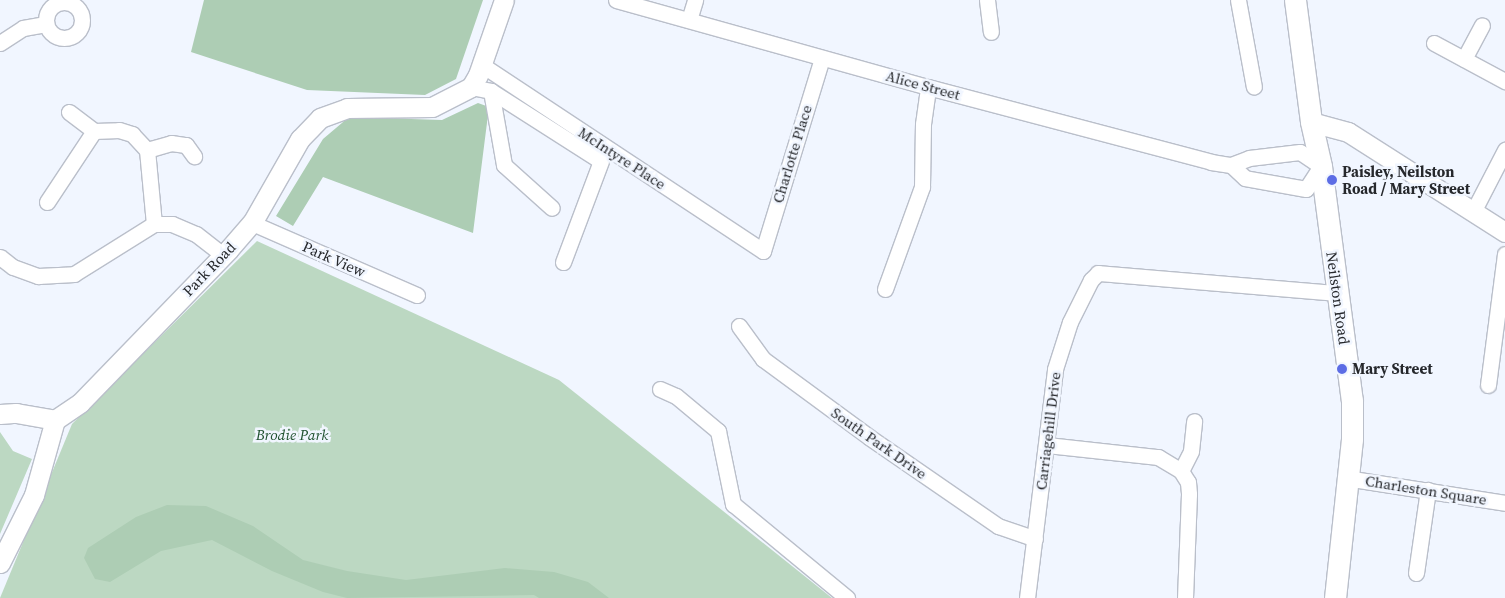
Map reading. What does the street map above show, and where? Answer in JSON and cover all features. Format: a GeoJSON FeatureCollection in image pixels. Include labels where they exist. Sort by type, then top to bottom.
{"type":"FeatureCollection","features":[{"type":"Feature","properties":{"kind":"main road","name":"Neilston Road"},"geometry":{"type":"LineString","coordinates":[[1295,0],[1311,122],[1321,166],[1336,293],[1352,400],[1352,440],[1346,478],[1334,598]]}},
{"type":"Feature","properties":{"kind":"street"},"geometry":{"type":"LineString","coordinates":[[504,0],[482,65],[471,87],[491,91],[601,161],[562,262]]}},
{"type":"Feature","properties":{"kind":"street","name":"Alice Street"},"geometry":{"type":"LineString","coordinates":[[616,0],[928,87],[1231,165],[1245,178],[1306,189],[1321,166]]}},
{"type":"Feature","properties":{"kind":"street"},"geometry":{"type":"LineString","coordinates":[[689,20],[695,0]]}},
{"type":"Feature","properties":{"kind":"street"},"geometry":{"type":"LineString","coordinates":[[987,0],[991,32]]}},
{"type":"Feature","properties":{"kind":"street"},"geometry":{"type":"LineString","coordinates":[[1238,0],[1254,87]]}},
{"type":"Feature","properties":{"kind":"street"},"geometry":{"type":"LineString","coordinates":[[0,43],[24,28],[46,24]]}},
{"type":"Feature","properties":{"kind":"street"},"geometry":{"type":"LineString","coordinates":[[1464,59],[1482,25]]}},
{"type":"Feature","properties":{"kind":"street"},"geometry":{"type":"LineString","coordinates":[[1434,43],[1505,81]]}},
{"type":"Feature","properties":{"kind":"street","name":"Charlotte Place"},"geometry":{"type":"LineString","coordinates":[[763,251],[822,58]]}},
{"type":"Feature","properties":{"kind":"street","name":"McIntyre Place"},"geometry":{"type":"LineString","coordinates":[[482,65],[763,251]]}},
{"type":"Feature","properties":{"kind":"street","name":"Park Road"},"geometry":{"type":"LineString","coordinates":[[55,420],[80,402],[252,223],[300,140],[320,118],[347,108],[432,107],[471,87]]}},
{"type":"Feature","properties":{"kind":"street"},"geometry":{"type":"LineString","coordinates":[[886,289],[922,188],[923,124],[928,87]]}},
{"type":"Feature","properties":{"kind":"street"},"geometry":{"type":"LineString","coordinates":[[491,91],[504,165],[552,208]]}},
{"type":"Feature","properties":{"kind":"street"},"geometry":{"type":"LineString","coordinates":[[69,112],[94,131],[119,130],[132,134],[147,150],[154,224]]}},
{"type":"Feature","properties":{"kind":"street"},"geometry":{"type":"LineString","coordinates":[[1311,122],[1348,132],[1474,210],[1505,232]]}},
{"type":"Feature","properties":{"kind":"street"},"geometry":{"type":"LineString","coordinates":[[47,202],[94,131]]}},
{"type":"Feature","properties":{"kind":"street"},"geometry":{"type":"LineString","coordinates":[[147,150],[171,142],[186,145],[194,156]]}},
{"type":"Feature","properties":{"kind":"street"},"geometry":{"type":"LineString","coordinates":[[1474,210],[1505,150]]}},
{"type":"Feature","properties":{"kind":"street"},"geometry":{"type":"LineString","coordinates":[[1231,165],[1249,158],[1300,152],[1321,166]]}},
{"type":"Feature","properties":{"kind":"street","name":"Park View"},"geometry":{"type":"LineString","coordinates":[[252,223],[417,295]]}},
{"type":"Feature","properties":{"kind":"street"},"geometry":{"type":"LineString","coordinates":[[0,257],[30,274],[63,277],[91,266],[154,224],[172,224],[196,234],[223,255]]}},
{"type":"Feature","properties":{"kind":"street"},"geometry":{"type":"LineString","coordinates":[[1488,385],[1505,254]]}},
{"type":"Feature","properties":{"kind":"street","name":"Carriagehill Drive"},"geometry":{"type":"LineString","coordinates":[[1027,598],[1055,369],[1070,322],[1090,280],[1098,273],[1336,293]]}},
{"type":"Feature","properties":{"kind":"street","name":"South Park Drive"},"geometry":{"type":"LineString","coordinates":[[739,326],[763,359],[869,437],[998,526],[1035,539]]}},
{"type":"Feature","properties":{"kind":"street"},"geometry":{"type":"LineString","coordinates":[[660,389],[676,396],[718,431],[733,504],[847,598]]}},
{"type":"Feature","properties":{"kind":"street"},"geometry":{"type":"LineString","coordinates":[[0,414],[16,412],[55,420],[34,495],[0,564]]}},
{"type":"Feature","properties":{"kind":"street"},"geometry":{"type":"LineString","coordinates":[[1181,470],[1191,451],[1194,421]]}},
{"type":"Feature","properties":{"kind":"street"},"geometry":{"type":"LineString","coordinates":[[1047,445],[1158,458],[1181,470],[1188,482],[1189,494],[1185,598]]}},
{"type":"Feature","properties":{"kind":"street","name":"Charleston Square"},"geometry":{"type":"LineString","coordinates":[[1346,478],[1505,503]]}},
{"type":"Feature","properties":{"kind":"street"},"geometry":{"type":"LineString","coordinates":[[1416,573],[1428,490]]}},
{"type":"Feature","properties":{"kind":"green space"},"geometry":{"type":"Polygon","coordinates":[[[204,0],[483,0],[456,79],[425,95],[307,90],[191,52],[204,0]]]}},
{"type":"Feature","properties":{"kind":"green space"},"geometry":{"type":"Polygon","coordinates":[[[478,103],[489,107],[473,233],[323,177],[293,226],[276,216],[323,139],[349,117],[442,120],[478,103]]]}},
{"type":"Feature","properties":{"kind":"green space","name":"Brodie Park"},"geometry":{"type":"Polygon","coordinates":[[[257,241],[559,380],[832,598],[0,598],[72,424],[257,241]]]}},
{"type":"Feature","properties":{"kind":"green space"},"geometry":{"type":"Polygon","coordinates":[[[0,432],[13,451],[32,459],[0,534],[0,432]]]}},
{"type":"Feature","properties":{"kind":"green space"},"geometry":{"type":"Polygon","coordinates":[[[167,505],[206,506],[253,526],[303,560],[347,571],[406,580],[505,568],[554,572],[588,582],[609,598],[539,598],[534,595],[347,598],[323,592],[272,571],[212,540],[161,551],[110,582],[95,579],[84,558],[88,548],[136,517],[167,505]]]}},
{"type":"Feature","properties":{"kind":"place","name":"Paisley, Neilston Road / Mary Street"},"geometry":{"type":"Point","coordinates":[1332,180]}},
{"type":"Feature","properties":{"kind":"place","name":"Mary Street"},"geometry":{"type":"Point","coordinates":[1342,369]}}]}
